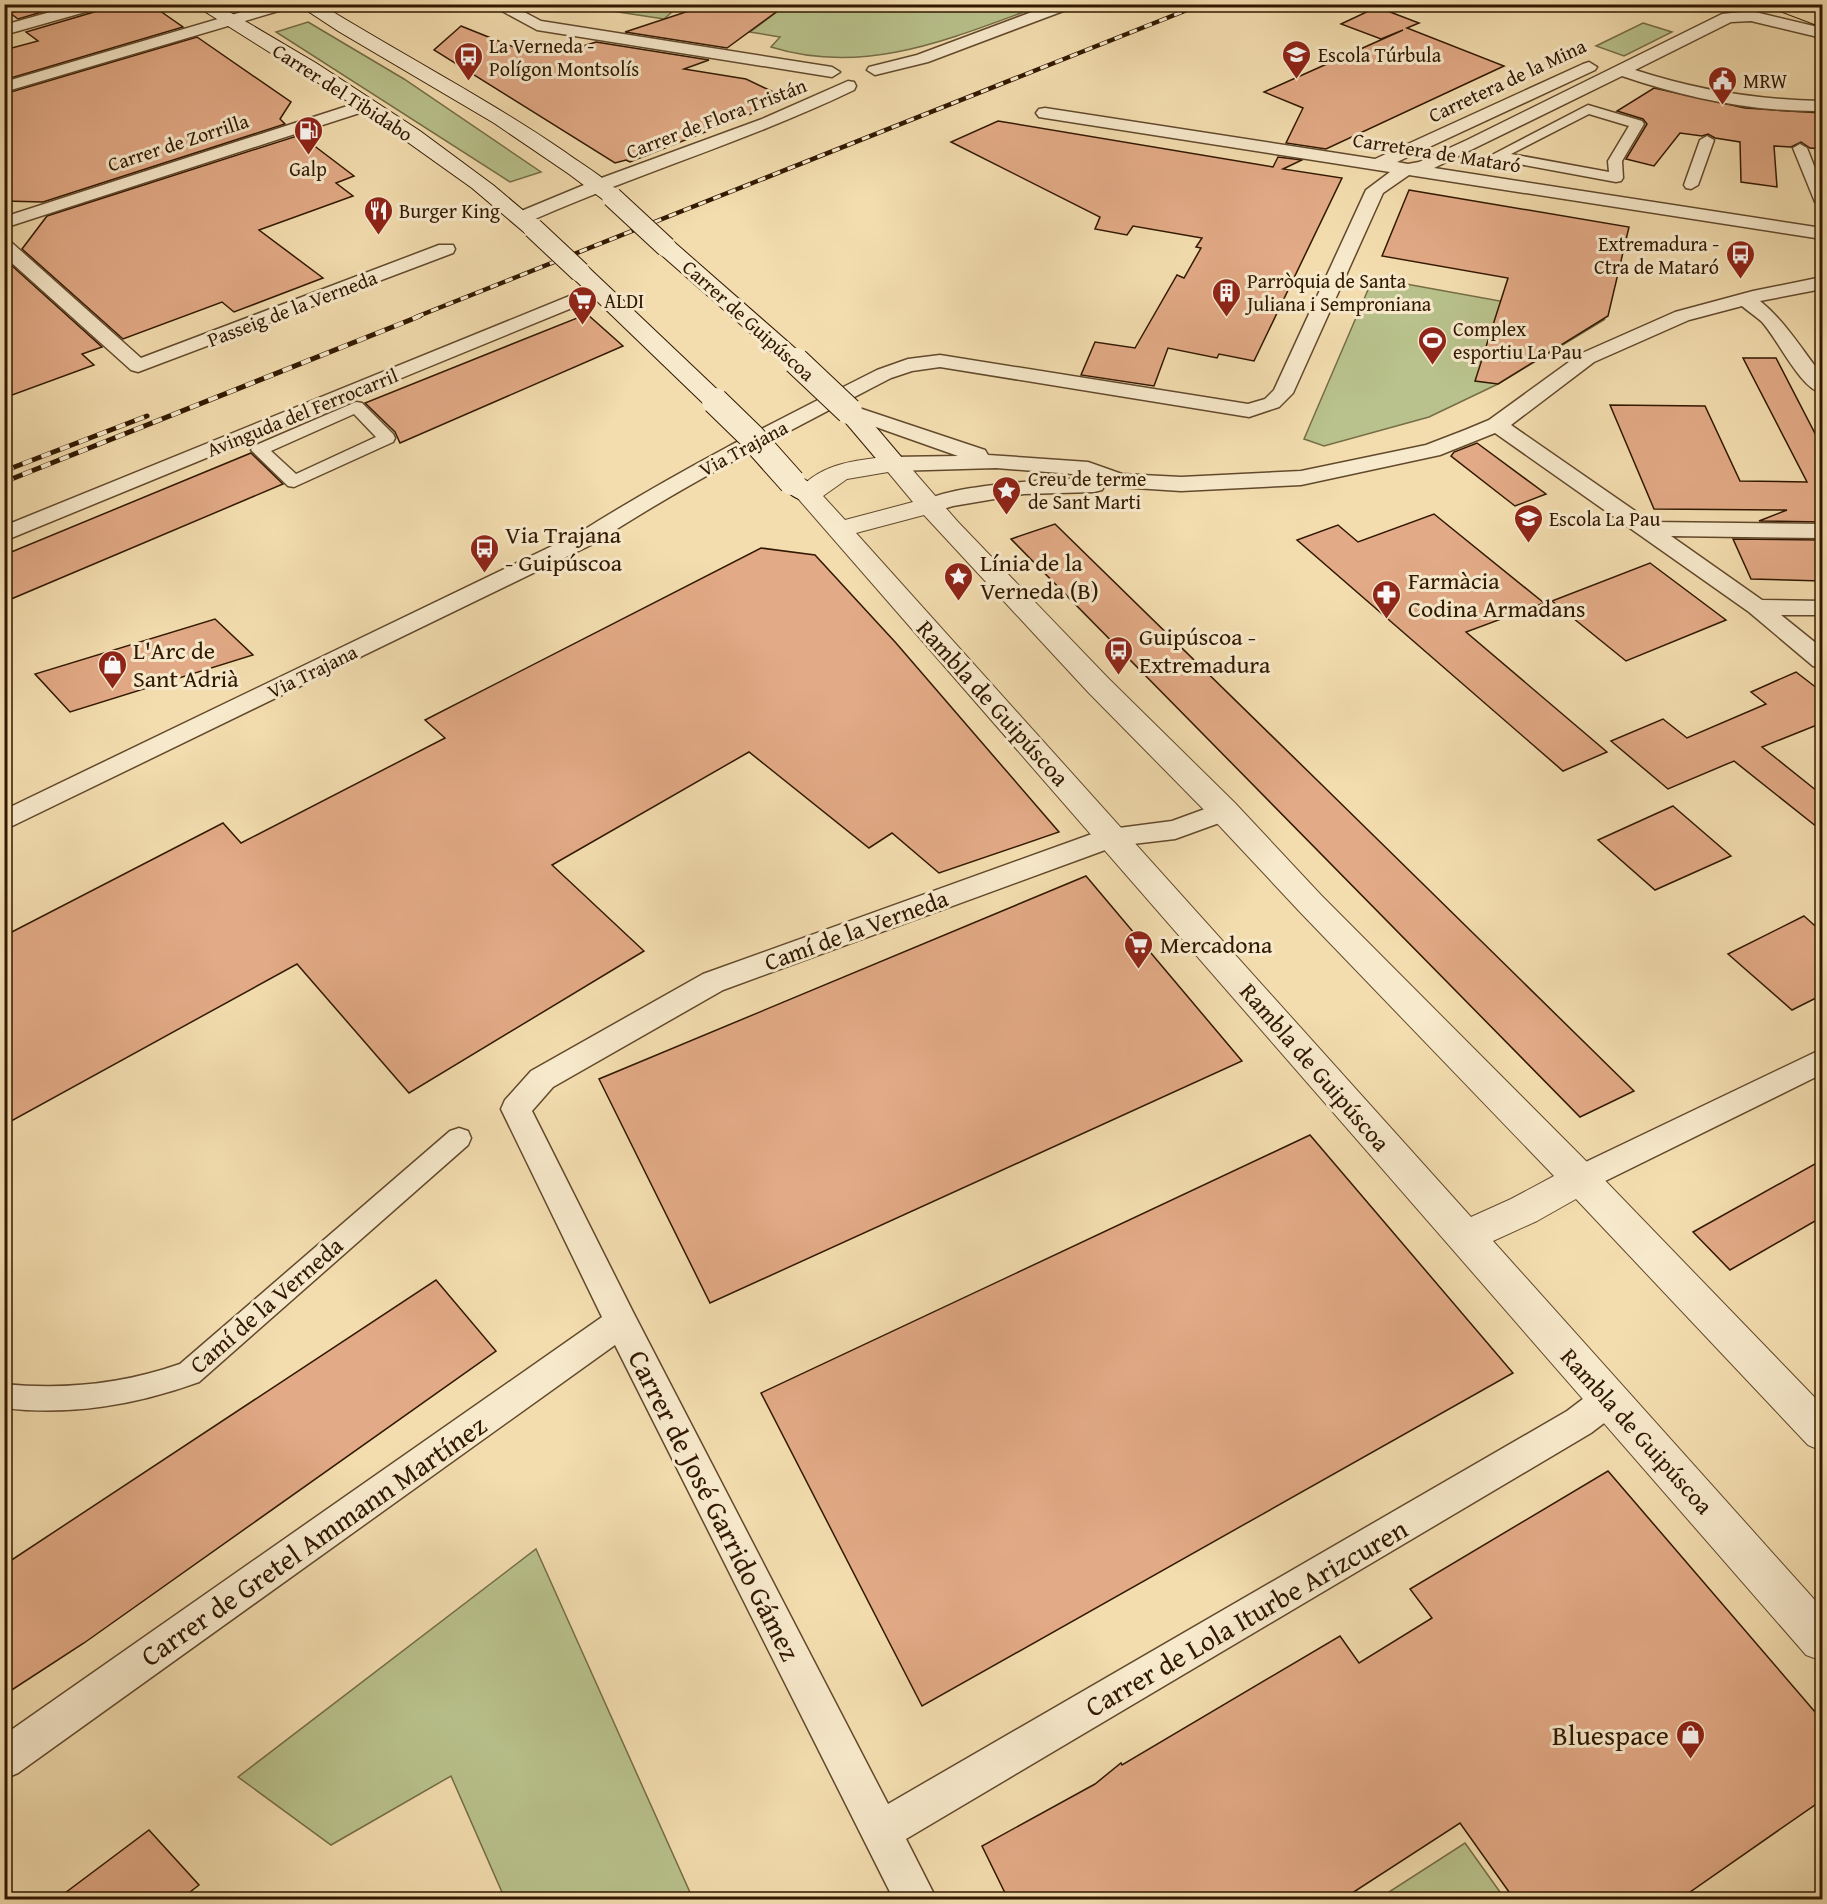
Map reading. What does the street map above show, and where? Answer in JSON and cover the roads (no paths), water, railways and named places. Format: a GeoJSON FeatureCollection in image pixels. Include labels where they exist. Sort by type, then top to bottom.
{"type":"FeatureCollection","features":[{"type":"Feature","properties":{"kind":"highway"},"geometry":{"type":"LineString","coordinates":[[1778,4],[1822,22]]}},
{"type":"Feature","properties":{"kind":"highway"},"geometry":{"type":"LineString","coordinates":[[1800,4],[1822,12]]}},
{"type":"Feature","properties":{"kind":"street"},"geometry":{"type":"LineString","coordinates":[[4,30],[98,4]]}},
{"type":"Feature","properties":{"kind":"street","name":"Carrer del Tibidabo"},"geometry":{"type":"LineString","coordinates":[[202,4],[366,105],[481,185],[527,223]]}},
{"type":"Feature","properties":{"kind":"street"},"geometry":{"type":"LineString","coordinates":[[4,87],[287,4]]}},
{"type":"Feature","properties":{"kind":"street","name":"Carrer de Guipúscoa"},"geometry":{"type":"LineString","coordinates":[[306,4],[451,87],[538,141],[604,191],[796,361],[854,417],[894,464]]}},
{"type":"Feature","properties":{"kind":"street"},"geometry":{"type":"LineString","coordinates":[[496,4],[537,25],[856,76]]}},
{"type":"Feature","properties":{"kind":"street","name":"Carrer de Flora Tristán"},"geometry":{"type":"LineString","coordinates":[[604,191],[808,107],[856,76],[922,59],[1069,4]]}},
{"type":"Feature","properties":{"kind":"street"},"geometry":{"type":"LineString","coordinates":[[1627,69],[1728,17],[1751,16],[1822,33]]}},
{"type":"Feature","properties":{"kind":"street","name":"Carretera de la Mina"},"geometry":{"type":"LineString","coordinates":[[1404,161],[1603,61],[1684,89],[1745,100],[1802,107],[1822,106]]}},
{"type":"Feature","properties":{"kind":"street","name":"Carretera de la Mina"},"geometry":{"type":"LineString","coordinates":[[1404,161],[1441,159],[1627,69]]}},
{"type":"Feature","properties":{"kind":"street","name":"Carrer de Zorrilla"},"geometry":{"type":"LineString","coordinates":[[4,223],[366,105]]}},
{"type":"Feature","properties":{"kind":"street"},"geometry":{"type":"LineString","coordinates":[[1588,109],[1637,124],[1615,161],[1616,178],[1497,156],[1588,109]]}},
{"type":"Feature","properties":{"kind":"street","name":"Carretera de Mataró"},"geometry":{"type":"LineString","coordinates":[[1045,113],[1377,165],[1404,161],[1822,234]]}},
{"type":"Feature","properties":{"kind":"street"},"geometry":{"type":"LineString","coordinates":[[1691,185],[1707,140]]}},
{"type":"Feature","properties":{"kind":"street"},"geometry":{"type":"LineString","coordinates":[[1800,148],[1822,202]]}},
{"type":"Feature","properties":{"kind":"street","name":"Via Trajana"},"geometry":{"type":"LineString","coordinates":[[4,821],[587,538],[624,513],[719,460],[908,364],[940,361],[1249,411],[1272,403],[1283,393],[1375,190],[1404,161]]}},
{"type":"Feature","properties":{"kind":"street"},"geometry":{"type":"LineString","coordinates":[[604,191],[527,223],[715,401],[800,488],[822,481],[837,472],[894,464],[996,461],[1088,469],[1119,480]]}},
{"type":"Feature","properties":{"kind":"street","name":"Passeig de la Verneda"},"geometry":{"type":"LineString","coordinates":[[4,246],[138,366],[446,249]]}},
{"type":"Feature","properties":{"kind":"street"},"geometry":{"type":"LineString","coordinates":[[837,530],[949,500],[1024,487],[1085,487],[1119,480],[1181,484],[1301,478],[1432,450],[1497,425],[1587,358],[1682,316],[1745,299],[1822,283]]}},
{"type":"Feature","properties":{"kind":"street","name":"Avinguda del Ferrocarril"},"geometry":{"type":"LineString","coordinates":[[4,534],[599,290]]}},
{"type":"Feature","properties":{"kind":"street"},"geometry":{"type":"LineString","coordinates":[[1745,299],[1769,318],[1793,353],[1822,387]]}},
{"type":"Feature","properties":{"kind":"street"},"geometry":{"type":"LineString","coordinates":[[356,407],[387,438],[294,482],[260,450],[356,407]]}},
{"type":"Feature","properties":{"kind":"street"},"geometry":{"type":"LineString","coordinates":[[854,417],[885,424],[996,461]]}},
{"type":"Feature","properties":{"kind":"street"},"geometry":{"type":"LineString","coordinates":[[1497,425],[1757,607],[1822,660]]}},
{"type":"Feature","properties":{"kind":"street"},"geometry":{"type":"LineString","coordinates":[[894,464],[930,506],[1098,685],[1224,811],[1310,903],[1822,1431]]}},
{"type":"Feature","properties":{"kind":"street","name":"Rambla de Guipúscoa"},"geometry":{"type":"LineString","coordinates":[[800,488],[877,571],[1113,837],[1463,1237],[1822,1640]]}},
{"type":"Feature","properties":{"kind":"street"},"geometry":{"type":"LineString","coordinates":[[1647,529],[1822,531]]}},
{"type":"Feature","properties":{"kind":"street"},"geometry":{"type":"LineString","coordinates":[[1757,607],[1822,608]]}},
{"type":"Feature","properties":{"kind":"street","name":"Camí de la Verneda"},"geometry":{"type":"LineString","coordinates":[[516,1109],[542,1079],[713,982],[1113,837],[1174,830],[1224,811]]}},
{"type":"Feature","properties":{"kind":"street"},"geometry":{"type":"LineString","coordinates":[[1463,1237],[1524,1210],[1580,1179],[1822,1061]]}},
{"type":"Feature","properties":{"kind":"street","name":"Carrer de José Garrido Gámez"},"geometry":{"type":"LineString","coordinates":[[516,1109],[621,1322],[916,1899]]}},
{"type":"Feature","properties":{"kind":"street","name":"Camí de la Verneda"},"geometry":{"type":"LineString","coordinates":[[4,1396],[31,1400],[126,1393],[159,1385],[189,1373],[459,1138]]}},
{"type":"Feature","properties":{"kind":"street","name":"Carrer de Gretel Ammann Martínez"},"geometry":{"type":"LineString","coordinates":[[4,1759],[621,1322]]}},
{"type":"Feature","properties":{"kind":"street","name":"Carrer de Lola Iturbe Arizcuren"},"geometry":{"type":"LineString","coordinates":[[881,1831],[1579,1422],[1608,1400]]}},
{"type":"Feature","properties":{"kind":"railway"},"geometry":{"type":"LineString","coordinates":[[416,317],[1202,4]]}},
{"type":"Feature","properties":{"kind":"railway"},"geometry":{"type":"LineString","coordinates":[[4,482],[420,316]]}},
{"type":"Feature","properties":{"kind":"railway"},"geometry":{"type":"LineString","coordinates":[[4,471],[147,416]]}},
{"type":"Feature","properties":{"kind":"place","name":"Escola Túrbula"},"geometry":{"type":"Point","coordinates":[1297,80]}},
{"type":"Feature","properties":{"kind":"place","name":"La Verneda - Polígon Montsolís"},"geometry":{"type":"Point","coordinates":[468,82]}},
{"type":"Feature","properties":{"kind":"place","name":"MRW"},"geometry":{"type":"Point","coordinates":[1722,106]}},
{"type":"Feature","properties":{"kind":"place","name":"Galp"},"geometry":{"type":"Point","coordinates":[308,156]}},
{"type":"Feature","properties":{"kind":"place","name":"Burger King"},"geometry":{"type":"Point","coordinates":[378,236]}},
{"type":"Feature","properties":{"kind":"place","name":"Extremadura - Ctra de Mataró"},"geometry":{"type":"Point","coordinates":[1740,280]}},
{"type":"Feature","properties":{"kind":"place","name":"Parròquia de Santa Juliana i Semproniana"},"geometry":{"type":"Point","coordinates":[1226,318]}},
{"type":"Feature","properties":{"kind":"place","name":"ALDI"},"geometry":{"type":"Point","coordinates":[583,326]}},
{"type":"Feature","properties":{"kind":"place","name":"Complex esportiu La Pau"},"geometry":{"type":"Point","coordinates":[1432,366]}},
{"type":"Feature","properties":{"kind":"place","name":"Creu de terme de Sant Marti"},"geometry":{"type":"Point","coordinates":[1007,516]}},
{"type":"Feature","properties":{"kind":"place","name":"Escola La Pau"},"geometry":{"type":"Point","coordinates":[1528,544]}},
{"type":"Feature","properties":{"kind":"place","name":"Via Trajana - Guipúscoa"},"geometry":{"type":"Point","coordinates":[484,574]}},
{"type":"Feature","properties":{"kind":"place","name":"Línia de la Verneda (B)"},"geometry":{"type":"Point","coordinates":[959,602]}},
{"type":"Feature","properties":{"kind":"place","name":"Farmàcia Codina Armadans"},"geometry":{"type":"Point","coordinates":[1387,620]}},
{"type":"Feature","properties":{"kind":"place","name":"Guipúscoa - Extremadura"},"geometry":{"type":"Point","coordinates":[1118,676]}},
{"type":"Feature","properties":{"kind":"place","name":"L'Arc de Sant Adrià"},"geometry":{"type":"Point","coordinates":[112,690]}},
{"type":"Feature","properties":{"kind":"place","name":"Mercadona"},"geometry":{"type":"Point","coordinates":[1139,970]}},
{"type":"Feature","properties":{"kind":"place","name":"Bluespace"},"geometry":{"type":"Point","coordinates":[1690,1760]}}]}
